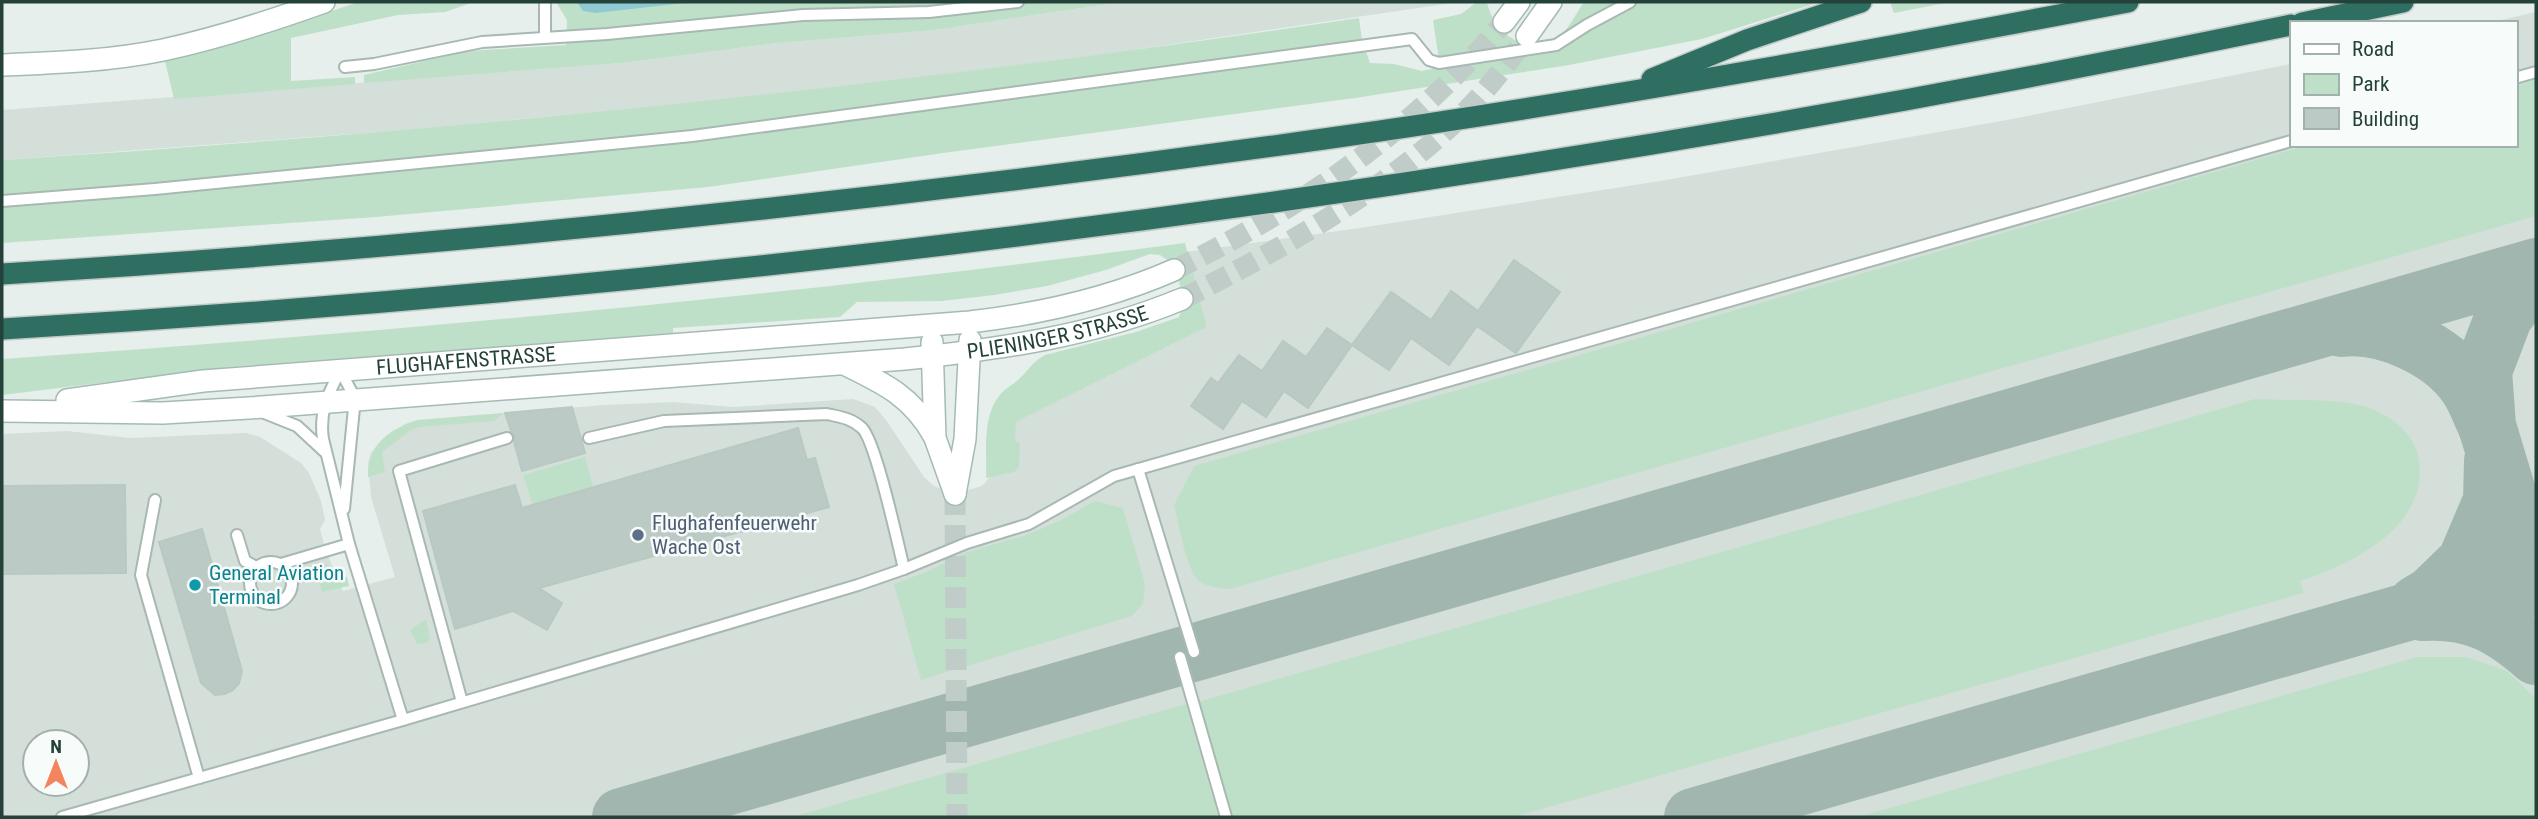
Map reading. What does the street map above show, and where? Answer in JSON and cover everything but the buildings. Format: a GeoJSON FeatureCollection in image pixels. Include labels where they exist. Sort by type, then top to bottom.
{"type":"FeatureCollection","features":[{"type":"Feature","properties":{"kind":"highway"},"geometry":{"type":"LineString","coordinates":[[1618,94],[1747,40],[1861,2]]}},
{"type":"Feature","properties":{"kind":"highway"},"geometry":{"type":"LineString","coordinates":[[2,274],[415,243],[761,210],[947,188],[1336,137],[1618,94],[2128,2]]}},
{"type":"Feature","properties":{"kind":"highway"},"geometry":{"type":"LineString","coordinates":[[2312,21],[2403,2]]}},
{"type":"Feature","properties":{"kind":"highway"},"geometry":{"type":"LineString","coordinates":[[2,329],[315,307],[662,275],[1201,212],[1705,135],[2049,74],[2290,25]]}},
{"type":"Feature","properties":{"kind":"main road"},"geometry":{"type":"LineString","coordinates":[[2,65],[69,62],[162,50],[255,27],[324,2]]}},
{"type":"Feature","properties":{"kind":"main road"},"geometry":{"type":"LineString","coordinates":[[1504,22],[1520,2]]}},
{"type":"Feature","properties":{"kind":"main road"},"geometry":{"type":"LineString","coordinates":[[1527,36],[1551,2]]}},
{"type":"Feature","properties":{"kind":"main road","name":"PLIENINGER STRASSE"},"geometry":{"type":"LineString","coordinates":[[932,326],[1043,311],[1094,298],[1174,270]]}},
{"type":"Feature","properties":{"kind":"main road","name":"PLIENINGER STRASSE"},"geometry":{"type":"LineString","coordinates":[[933,356],[1025,344],[1091,329],[1182,299]]}},
{"type":"Feature","properties":{"kind":"main road"},"geometry":{"type":"LineString","coordinates":[[842,363],[883,384],[907,400],[920,413],[935,438],[955,494],[965,439],[971,352],[970,322]]}},
{"type":"Feature","properties":{"kind":"main road"},"geometry":{"type":"LineString","coordinates":[[932,326],[935,438]]}},
{"type":"Feature","properties":{"kind":"main road","name":"FLUGHAFENSTRASSE"},"geometry":{"type":"LineString","coordinates":[[2,409],[195,381],[932,326]]}},
{"type":"Feature","properties":{"kind":"main road","name":"FLUGHAFENSTRASSE"},"geometry":{"type":"LineString","coordinates":[[2,409],[163,413],[933,356]]}},
{"type":"Feature","properties":{"kind":"lane"},"geometry":{"type":"LineString","coordinates":[[545,2],[545,37]]}},
{"type":"Feature","properties":{"kind":"lane"},"geometry":{"type":"LineString","coordinates":[[802,2],[803,15]]}},
{"type":"Feature","properties":{"kind":"lane"},"geometry":{"type":"LineString","coordinates":[[345,67],[373,64],[471,43],[634,32],[803,15],[914,13],[1018,2]]}},
{"type":"Feature","properties":{"kind":"lane"},"geometry":{"type":"LineString","coordinates":[[2,201],[155,189],[692,136],[1412,39],[1429,60],[1439,63],[1556,45],[1630,2]]}},
{"type":"Feature","properties":{"kind":"lane"},"geometry":{"type":"LineString","coordinates":[[2517,77],[2536,72]]}},
{"type":"Feature","properties":{"kind":"lane"},"geometry":{"type":"LineString","coordinates":[[62,817],[403,720],[858,585],[967,543],[1029,524],[1114,476],[2290,141]]}},
{"type":"Feature","properties":{"kind":"lane"},"geometry":{"type":"LineString","coordinates":[[340,370],[354,393],[355,400],[344,515]]}},
{"type":"Feature","properties":{"kind":"lane"},"geometry":{"type":"LineString","coordinates":[[340,370],[325,403],[321,424],[326,453],[344,515],[349,544],[403,720]]}},
{"type":"Feature","properties":{"kind":"lane"},"geometry":{"type":"LineString","coordinates":[[249,408],[297,426],[326,453]]}},
{"type":"Feature","properties":{"kind":"lane"},"geometry":{"type":"LineString","coordinates":[[589,438],[664,421],[827,414],[851,419],[864,430],[873,452],[904,569]]}},
{"type":"Feature","properties":{"kind":"lane"},"geometry":{"type":"LineString","coordinates":[[462,702],[399,471],[507,438]]}},
{"type":"Feature","properties":{"kind":"lane"},"geometry":{"type":"LineString","coordinates":[[1138,469],[1194,652]]}},
{"type":"Feature","properties":{"kind":"lane"},"geometry":{"type":"LineString","coordinates":[[155,500],[141,575],[199,778]]}},
{"type":"Feature","properties":{"kind":"lane"},"geometry":{"type":"LineString","coordinates":[[237,535],[245,561],[256,567]]}},
{"type":"Feature","properties":{"kind":"lane"},"geometry":{"type":"LineString","coordinates":[[281,564],[289,573],[292,585],[286,597],[275,603],[263,602],[252,594],[250,580],[256,567],[268,562],[281,564],[349,544]]}},
{"type":"Feature","properties":{"kind":"lane"},"geometry":{"type":"LineString","coordinates":[[1180,657],[1226,817]]}},
{"type":"Feature","properties":{"kind":"shaded area"},"geometry":{"type":"Polygon","coordinates":[[[1122,2],[1459,2],[1112,53],[695,103],[393,131],[2,160],[2,110],[622,63],[778,43],[935,30],[1122,2]]]}},
{"type":"Feature","properties":{"kind":"shaded area"},"geometry":{"type":"Polygon","coordinates":[[[2536,12],[2536,817],[2,817],[2,434],[67,431],[130,438],[246,433],[260,437],[301,463],[309,473],[321,501],[325,520],[320,529],[326,551],[343,591],[395,577],[371,497],[368,463],[371,453],[379,443],[405,424],[418,420],[605,405],[673,402],[734,407],[853,399],[875,407],[924,477],[934,486],[955,494],[982,486],[997,469],[1016,422],[1207,327],[1186,252],[1660,181],[2007,120],[2290,64],[2290,147],[2517,147],[2517,21],[2497,21],[2536,12]]]}},
{"type":"Feature","properties":{"kind":"green space"},"geometry":{"type":"Polygon","coordinates":[[[359,2],[474,2],[445,12],[398,15],[291,38],[291,81],[355,77],[355,84],[174,99],[164,57],[237,42],[359,2]]]}},
{"type":"Feature","properties":{"kind":"green space"},"geometry":{"type":"Polygon","coordinates":[[[556,2],[1122,2],[935,30],[778,43],[622,63],[364,83],[364,75],[467,51],[566,45],[567,20],[556,2]]]}},
{"type":"Feature","properties":{"kind":"green space"},"geometry":{"type":"Polygon","coordinates":[[[1477,2],[1487,2],[1496,23],[1511,38],[1531,45],[1558,38],[1584,2],[1820,2],[1702,39],[1569,65],[1355,98],[708,187],[376,217],[2,243],[2,160],[342,135],[682,103],[1021,64],[1359,18],[1362,40],[1370,63],[1394,64],[1422,71],[1440,67],[1433,20],[1461,14],[1477,2]]]}},
{"type":"Feature","properties":{"kind":"green space"},"geometry":{"type":"Polygon","coordinates":[[[1890,2],[1950,2],[1894,13],[1890,2]]]}},
{"type":"Feature","properties":{"kind":"green space"},"geometry":{"type":"Polygon","coordinates":[[[2536,80],[2536,216],[1230,589],[1201,582],[1189,565],[1174,505],[1194,466],[2301,147],[2517,147],[2517,85],[2536,80]]]}},
{"type":"Feature","properties":{"kind":"green space"},"geometry":{"type":"Polygon","coordinates":[[[1185,243],[1207,327],[1016,422],[1015,441],[1020,443],[1019,467],[1014,472],[986,478],[988,425],[990,414],[1001,393],[1045,355],[1136,332],[1179,317],[1184,300],[1177,274],[1170,262],[1160,255],[1150,254],[1106,270],[1047,286],[994,295],[942,301],[857,302],[840,317],[673,328],[673,333],[230,367],[2,395],[2,359],[298,337],[594,310],[889,279],[1185,243]]]}},
{"type":"Feature","properties":{"kind":"green space"},"geometry":{"type":"Polygon","coordinates":[[[2255,399],[2330,401],[2360,405],[2387,416],[2400,426],[2417,452],[2420,477],[2414,499],[2403,519],[2366,551],[2344,564],[2300,581],[2304,593],[1513,817],[1231,817],[1198,702],[2255,399]]]}},
{"type":"Feature","properties":{"kind":"green space"},"geometry":{"type":"Polygon","coordinates":[[[504,413],[494,421],[419,427],[411,430],[382,452],[385,472],[368,477],[371,456],[376,447],[398,428],[418,420],[504,413]]]}},
{"type":"Feature","properties":{"kind":"green space"},"geometry":{"type":"Polygon","coordinates":[[[585,457],[593,487],[533,505],[523,475],[585,457]]]}},
{"type":"Feature","properties":{"kind":"green space"},"geometry":{"type":"Polygon","coordinates":[[[1095,501],[1123,508],[1145,584],[1143,604],[1132,616],[921,680],[894,584],[931,570],[964,553],[1027,535],[1095,501]]]}},
{"type":"Feature","properties":{"kind":"green space"},"geometry":{"type":"Polygon","coordinates":[[[326,564],[331,567],[335,576],[347,577],[349,586],[322,592],[316,570],[326,564]]]}},
{"type":"Feature","properties":{"kind":"green space"},"geometry":{"type":"Polygon","coordinates":[[[426,619],[430,639],[427,643],[417,644],[410,630],[426,619]]]}},
{"type":"Feature","properties":{"kind":"green space"},"geometry":{"type":"Polygon","coordinates":[[[2417,657],[2466,657],[2507,671],[2536,699],[2536,817],[1858,817],[2417,657]]]}},
{"type":"Feature","properties":{"kind":"green space"},"geometry":{"type":"Polygon","coordinates":[[[1186,704],[1218,817],[792,817],[1186,704]]]}},
{"type":"Feature","properties":{"kind":"water"},"geometry":{"type":"Polygon","coordinates":[[[577,2],[693,2],[596,13],[583,11],[577,2]]]}},
{"type":"Feature","properties":{"kind":"taxiway"},"geometry":{"type":"LineString","coordinates":[[621,817],[2536,267]]}},
{"type":"Feature","properties":{"kind":"taxiway"},"geometry":{"type":"LineString","coordinates":[[2536,281],[2522,292],[2504,316],[2483,371],[2487,426],[2536,588]]}},
{"type":"Feature","properties":{"kind":"taxiway"},"geometry":{"type":"LineString","coordinates":[[2341,328],[2376,330],[2394,335],[2444,361],[2468,387],[2487,426]]}},
{"type":"Feature","properties":{"kind":"taxiway"},"geometry":{"type":"LineString","coordinates":[[2417,604],[2432,595],[2466,562],[2492,501],[2493,461]]}},
{"type":"Feature","properties":{"kind":"taxiway"},"geometry":{"type":"LineString","coordinates":[[1693,817],[2536,575]]}},
{"type":"Feature","properties":{"kind":"taxiway"},"geometry":{"type":"LineString","coordinates":[[2423,612],[2456,613],[2484,621],[2536,656]]}},
{"type":"Feature","properties":{"kind":"tunnel"},"geometry":{"type":"LineString","coordinates":[[1174,270],[1266,220],[1352,164],[1432,98],[1504,22]]}},
{"type":"Feature","properties":{"kind":"tunnel"},"geometry":{"type":"LineString","coordinates":[[1182,299],[1296,238],[1408,163],[1470,107],[1500,73],[1527,36]]}},
{"type":"Feature","properties":{"kind":"tunnel"},"geometry":{"type":"LineString","coordinates":[[955,494],[957,817]]}},
{"type":"Feature","properties":{"kind":"place","name":"Flughafenfeuerwehr Wache Ost"},"geometry":{"type":"Point","coordinates":[638,535]}},
{"type":"Feature","properties":{"kind":"place","name":"General Aviation Terminal"},"geometry":{"type":"Point","coordinates":[195,585]}}]}
